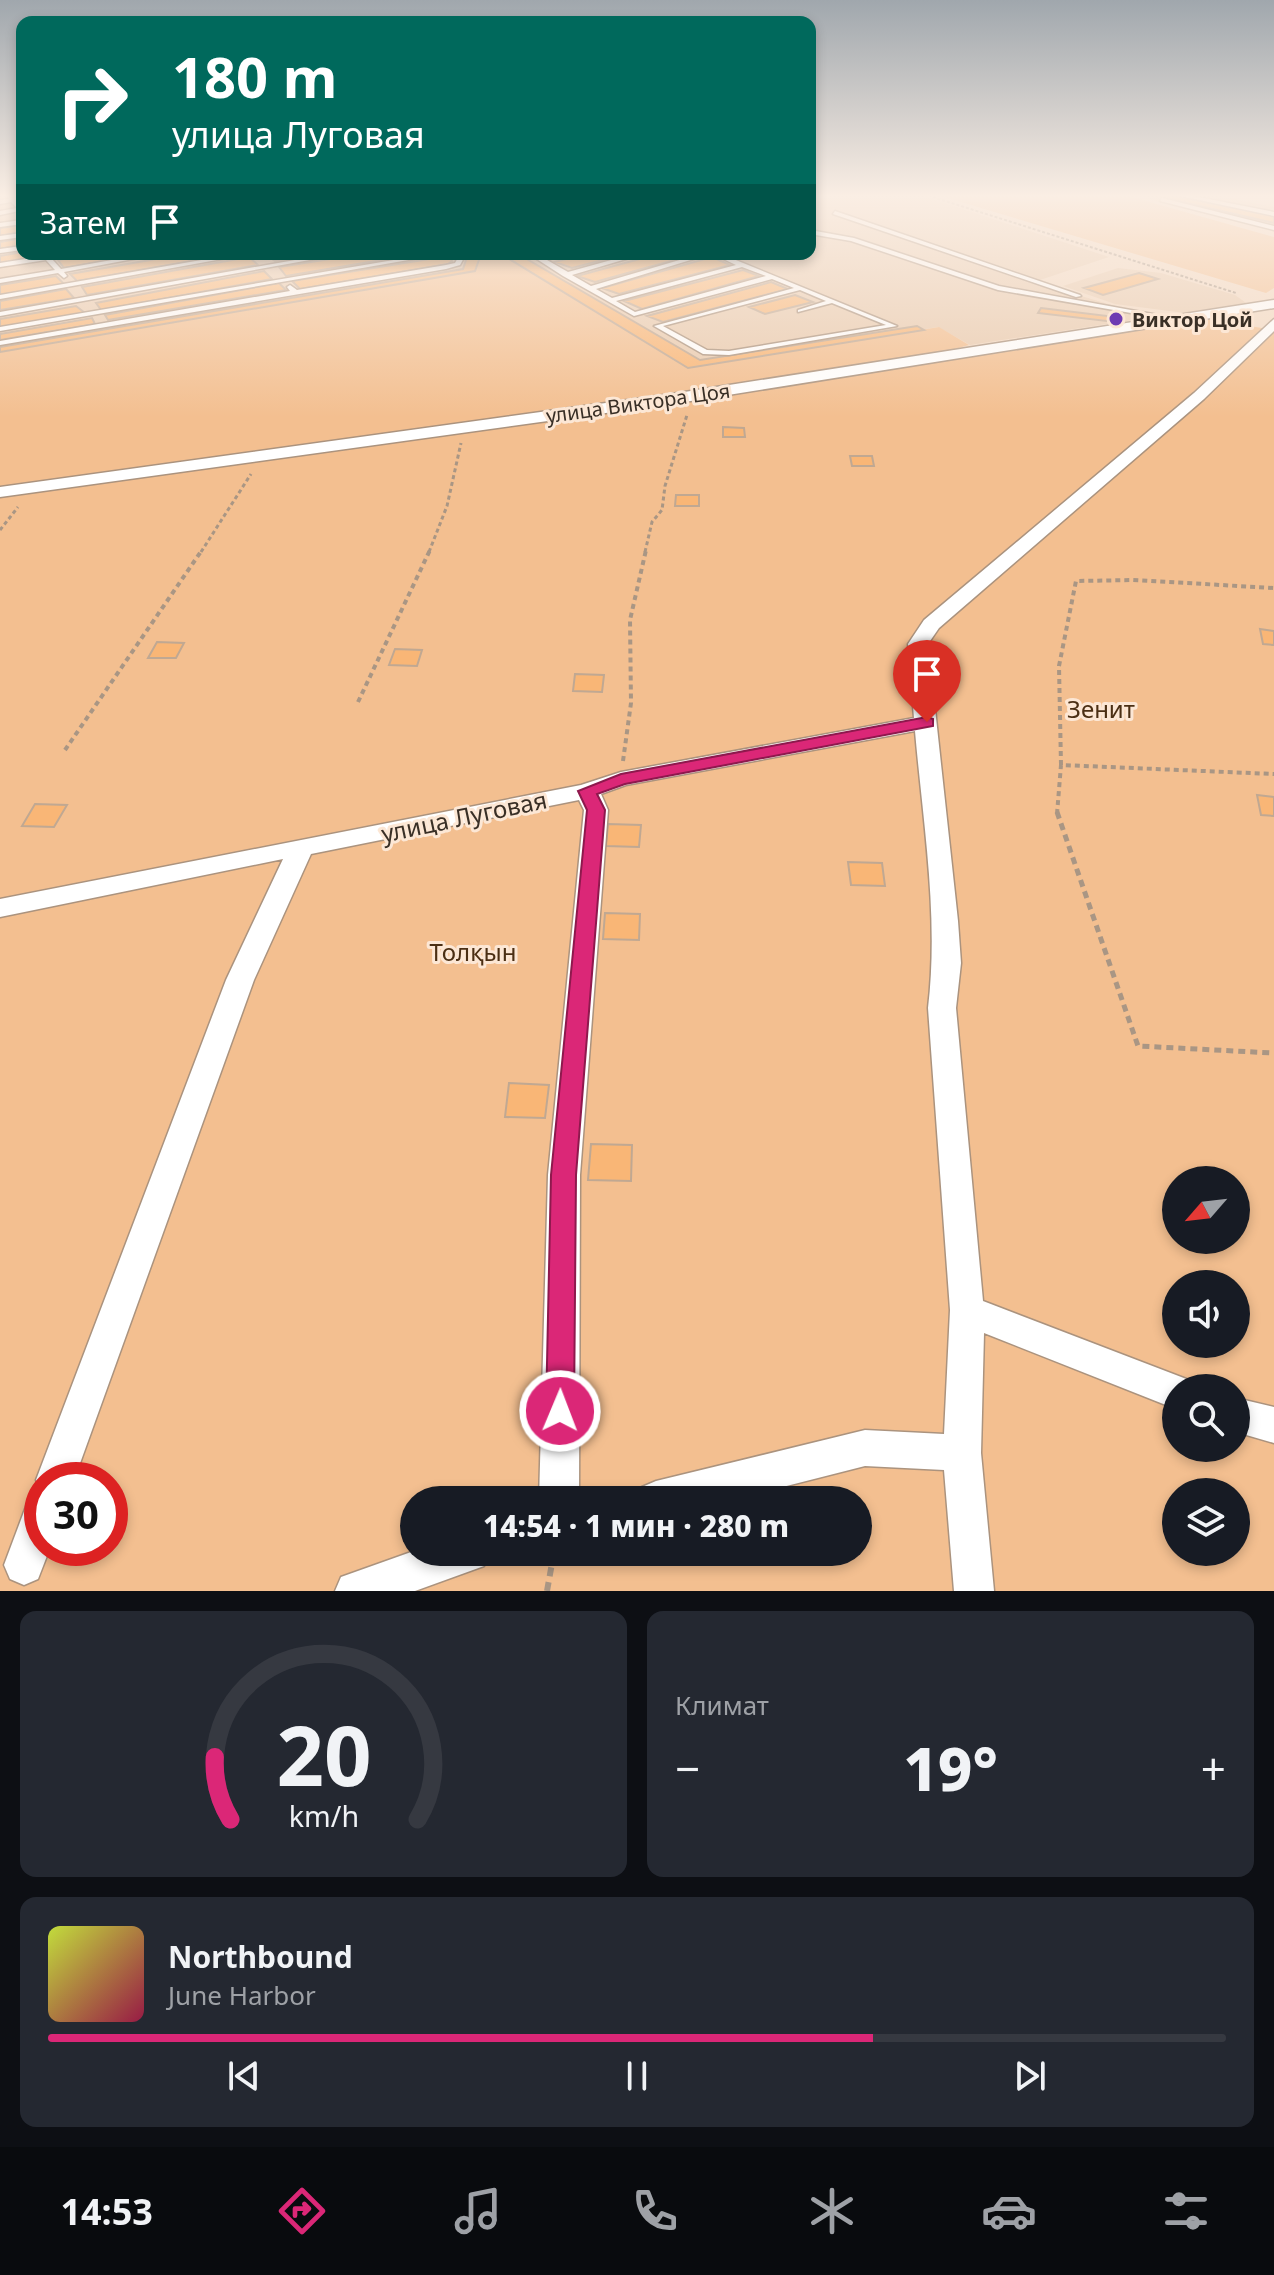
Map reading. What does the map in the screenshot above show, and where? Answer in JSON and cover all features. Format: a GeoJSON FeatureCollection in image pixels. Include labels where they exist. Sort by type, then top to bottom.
{"type":"FeatureCollection","features":[{"type":"Feature","properties":{"kind":"street","name":"улица Виктора Цоя"},"geometry":{"type":"LineString","coordinates":[[0,492],[678,398],[1177,319],[1272,318]]}},
{"type":"Feature","properties":{"kind":"street"},"geometry":{"type":"LineString","coordinates":[[974,1591],[962,1453],[967,1310],[949,1122],[942,1008],[947,963],[945,921],[918,644],[931,624],[1199,396],[1272,318]]}},
{"type":"Feature","properties":{"kind":"street","name":"улица Луговая"},"geometry":{"type":"LineString","coordinates":[[0,908],[236,858],[300,850],[587,791],[621,779],[927,722]]}},
{"type":"Feature","properties":{"kind":"street"},"geometry":{"type":"LineString","coordinates":[[559,1486],[564,1175],[596,810],[587,791]]}},
{"type":"Feature","properties":{"kind":"street"},"geometry":{"type":"LineString","coordinates":[[62,1462],[240,980],[300,850]]}},
{"type":"Feature","properties":{"kind":"street"},"geometry":{"type":"LineString","coordinates":[[967,1310],[1162,1387]]}},
{"type":"Feature","properties":{"kind":"street"},"geometry":{"type":"LineString","coordinates":[[1250,1419],[1274,1425]]}},
{"type":"Feature","properties":{"kind":"street"},"geometry":{"type":"LineString","coordinates":[[712,1486],[865,1448],[962,1453]]}},
{"type":"Feature","properties":{"kind":"street"},"geometry":{"type":"LineString","coordinates":[[355,1591],[429,1566]]}},
{"type":"Feature","properties":{"kind":"lane"},"geometry":{"type":"LineString","coordinates":[[57,268],[104,325]]}},
{"type":"Feature","properties":{"kind":"lane"},"geometry":{"type":"LineString","coordinates":[[0,281],[76,268]]}},
{"type":"Feature","properties":{"kind":"lane"},"geometry":{"type":"LineString","coordinates":[[0,297],[167,268]]}},
{"type":"Feature","properties":{"kind":"lane"},"geometry":{"type":"LineString","coordinates":[[0,314],[239,268]]}},
{"type":"Feature","properties":{"kind":"lane"},"geometry":{"type":"LineString","coordinates":[[270,268],[295,292]]}},
{"type":"Feature","properties":{"kind":"lane"},"geometry":{"type":"LineString","coordinates":[[0,329],[353,268]]}},
{"type":"Feature","properties":{"kind":"lane"},"geometry":{"type":"LineString","coordinates":[[0,343],[438,268]]}},
{"type":"Feature","properties":{"kind":"lane"},"geometry":{"type":"LineString","coordinates":[[554,268],[706,352],[729,353],[894,326],[750,268]]}},
{"type":"Feature","properties":{"kind":"lane"},"geometry":{"type":"LineString","coordinates":[[565,275],[589,268]]}},
{"type":"Feature","properties":{"kind":"lane"},"geometry":{"type":"LineString","coordinates":[[591,288],[658,268]]}},
{"type":"Feature","properties":{"kind":"lane"},"geometry":{"type":"LineString","coordinates":[[612,300],[730,268]]}},
{"type":"Feature","properties":{"kind":"lane"},"geometry":{"type":"LineString","coordinates":[[939,268],[998,288],[1177,319]]}},
{"type":"Feature","properties":{"kind":"lane"},"geometry":{"type":"LineString","coordinates":[[997,268],[1107,306]]}},
{"type":"Feature","properties":{"kind":"lane"},"geometry":{"type":"LineString","coordinates":[[634,314],[771,277]]}},
{"type":"Feature","properties":{"kind":"lane"},"geometry":{"type":"LineString","coordinates":[[657,326],[800,288]]}},
{"type":"Feature","properties":{"kind":"lane"},"geometry":{"type":"LineString","coordinates":[[800,311],[832,301]]}},
{"type":"Feature","properties":{"kind":"path"},"geometry":{"type":"LineString","coordinates":[[1132,268],[1272,318]]}},
{"type":"Feature","properties":{"kind":"path"},"geometry":{"type":"LineString","coordinates":[[621,779],[631,703],[630,620],[652,522],[662,510],[662,487],[679,458],[687,416],[678,398]]}},
{"type":"Feature","properties":{"kind":"path"},"geometry":{"type":"LineString","coordinates":[[358,702],[441,520],[458,474],[462,428]]}},
{"type":"Feature","properties":{"kind":"path"},"geometry":{"type":"LineString","coordinates":[[65,750],[173,595],[253,470],[255,457]]}},
{"type":"Feature","properties":{"kind":"path"},"geometry":{"type":"LineString","coordinates":[[1274,588],[1133,580],[1076,581],[1059,666],[1061,765],[1057,813],[1138,1046],[1274,1053]]}},
{"type":"Feature","properties":{"kind":"path"},"geometry":{"type":"LineString","coordinates":[[1061,765],[1274,774]]}},
{"type":"Feature","properties":{"kind":"path"},"geometry":{"type":"LineString","coordinates":[[547,1591],[551,1566]]}},
{"type":"Feature","properties":{"kind":"shaded area"},"geometry":{"type":"Polygon","coordinates":[[[0,268],[476,268],[475,271],[0,352],[0,268]]]}},
{"type":"Feature","properties":{"kind":"shaded area"},"geometry":{"type":"Polygon","coordinates":[[[524,268],[1075,268],[1034,282],[1152,317],[970,345],[938,327],[688,368],[524,268]]]}},
{"type":"Feature","properties":{"kind":"shaded area"},"geometry":{"type":"Polygon","coordinates":[[[1120,268],[1161,273],[1235,295],[1249,305],[1193,314],[1115,304],[1063,286],[1120,268]]]}},
{"type":"Feature","properties":{"kind":"green space","name":"Толқын"},"geometry":{"type":"Polygon","coordinates":[[[476,268],[524,268],[688,368],[939,327],[969,345],[944,352],[1203,318],[1274,330],[1274,1591],[0,1591],[0,352],[475,271],[476,268]]]}},
{"type":"Feature","properties":{"kind":"green space"},"geometry":{"type":"Polygon","coordinates":[[[1183,268],[1274,268],[1274,288],[1266,293],[1183,268]]]}},
{"type":"Feature","properties":{"kind":"building"},"geometry":{"type":"Polygon","coordinates":[[[103,268],[150,268],[77,281],[70,274],[103,268]]]}},
{"type":"Feature","properties":{"kind":"building"},"geometry":{"type":"Polygon","coordinates":[[[186,268],[239,268],[87,295],[82,287],[186,268]]]}},
{"type":"Feature","properties":{"kind":"building"},"geometry":{"type":"Polygon","coordinates":[[[280,268],[332,268],[286,276],[280,268]]]}},
{"type":"Feature","properties":{"kind":"building"},"geometry":{"type":"Polygon","coordinates":[[[372,268],[423,268],[300,289],[292,281],[372,268]]]}},
{"type":"Feature","properties":{"kind":"building"},"geometry":{"type":"Polygon","coordinates":[[[476,268],[475,271],[0,352],[0,347],[476,268]]]}},
{"type":"Feature","properties":{"kind":"building"},"geometry":{"type":"Polygon","coordinates":[[[524,268],[542,268],[700,360],[917,326],[924,330],[688,368],[524,268]]]}},
{"type":"Feature","properties":{"kind":"building"},"geometry":{"type":"Polygon","coordinates":[[[606,268],[645,268],[595,282],[577,276],[606,268]]]}},
{"type":"Feature","properties":{"kind":"building"},"geometry":{"type":"Polygon","coordinates":[[[672,268],[718,268],[619,294],[602,288],[672,268]]]}},
{"type":"Feature","properties":{"kind":"building"},"geometry":{"type":"Polygon","coordinates":[[[743,270],[759,276],[642,309],[624,301],[743,270]]]}},
{"type":"Feature","properties":{"kind":"building"},"geometry":{"type":"Polygon","coordinates":[[[264,271],[272,279],[101,310],[96,303],[264,271]]]}},
{"type":"Feature","properties":{"kind":"building"},"geometry":{"type":"Polygon","coordinates":[[[1139,273],[1158,279],[1103,295],[1084,288],[1139,273]]]}},
{"type":"Feature","properties":{"kind":"building"},"geometry":{"type":"Polygon","coordinates":[[[56,276],[64,284],[0,295],[0,285],[56,276]]]}},
{"type":"Feature","properties":{"kind":"building"},"geometry":{"type":"Polygon","coordinates":[[[771,282],[788,289],[663,322],[647,316],[771,282]]]}},
{"type":"Feature","properties":{"kind":"building"},"geometry":{"type":"Polygon","coordinates":[[[279,283],[286,290],[108,320],[105,315],[279,283]]]}},
{"type":"Feature","properties":{"kind":"building"},"geometry":{"type":"Polygon","coordinates":[[[66,289],[74,298],[0,310],[0,301],[66,289]]]}},
{"type":"Feature","properties":{"kind":"building"},"geometry":{"type":"Polygon","coordinates":[[[795,295],[813,302],[765,314],[749,307],[795,295]]]}},
{"type":"Feature","properties":{"kind":"building"},"geometry":{"type":"Polygon","coordinates":[[[76,306],[85,313],[0,328],[0,319],[76,306]]]}},
{"type":"Feature","properties":{"kind":"building"},"geometry":{"type":"Polygon","coordinates":[[[1041,308],[1116,317],[1115,322],[1038,313],[1041,308]]]}},
{"type":"Feature","properties":{"kind":"building"},"geometry":{"type":"Polygon","coordinates":[[[92,318],[95,324],[0,340],[0,334],[92,318]]]}},
{"type":"Feature","properties":{"kind":"building"},"geometry":{"type":"Polygon","coordinates":[[[723,427],[744,428],[745,437],[723,437],[723,427]]]}},
{"type":"Feature","properties":{"kind":"building"},"geometry":{"type":"Polygon","coordinates":[[[850,456],[872,456],[874,466],[852,466],[850,456]]]}},
{"type":"Feature","properties":{"kind":"building"},"geometry":{"type":"Polygon","coordinates":[[[676,495],[699,495],[699,506],[675,506],[676,495]]]}},
{"type":"Feature","properties":{"kind":"building"},"geometry":{"type":"Polygon","coordinates":[[[1260,629],[1274,631],[1274,645],[1263,644],[1260,629]]]}},
{"type":"Feature","properties":{"kind":"building"},"geometry":{"type":"Polygon","coordinates":[[[157,642],[184,643],[176,658],[148,658],[157,642]]]}},
{"type":"Feature","properties":{"kind":"building"},"geometry":{"type":"Polygon","coordinates":[[[395,649],[422,650],[417,666],[389,665],[395,649]]]}},
{"type":"Feature","properties":{"kind":"building"},"geometry":{"type":"Polygon","coordinates":[[[575,674],[604,675],[602,692],[573,691],[575,674]]]}},
{"type":"Feature","properties":{"kind":"building"},"geometry":{"type":"Polygon","coordinates":[[[1257,795],[1274,797],[1274,816],[1261,815],[1257,795]]]}},
{"type":"Feature","properties":{"kind":"building"},"geometry":{"type":"Polygon","coordinates":[[[35,804],[67,805],[54,827],[22,826],[35,804]]]}},
{"type":"Feature","properties":{"kind":"building"},"geometry":{"type":"Polygon","coordinates":[[[608,824],[641,825],[639,847],[606,846],[608,824]]]}},
{"type":"Feature","properties":{"kind":"building"},"geometry":{"type":"Polygon","coordinates":[[[848,862],[882,863],[885,886],[851,885],[848,862]]]}},
{"type":"Feature","properties":{"kind":"building"},"geometry":{"type":"Polygon","coordinates":[[[605,913],[640,914],[639,940],[603,939],[605,913]]]}},
{"type":"Feature","properties":{"kind":"building"},"geometry":{"type":"Polygon","coordinates":[[[509,1083],[549,1085],[545,1118],[505,1117],[509,1083]]]}},
{"type":"Feature","properties":{"kind":"building"},"geometry":{"type":"Polygon","coordinates":[[[591,1144],[632,1145],[631,1181],[588,1180],[591,1144]]]}},
{"type":"Feature","properties":{"kind":"place","name":"Виктор Цой"},"geometry":{"type":"Point","coordinates":[1116,319]}},
{"type":"Feature","properties":{"kind":"route"},"geometry":{"type":"LineString","coordinates":[[560,1411],[564,1175],[596,810],[587,791],[621,779],[927,722]]}},
{"type":"Feature","properties":{"kind":"park label","name":"Зенит"},"geometry":{"type":"Point","coordinates":[1101,708]}}]}
